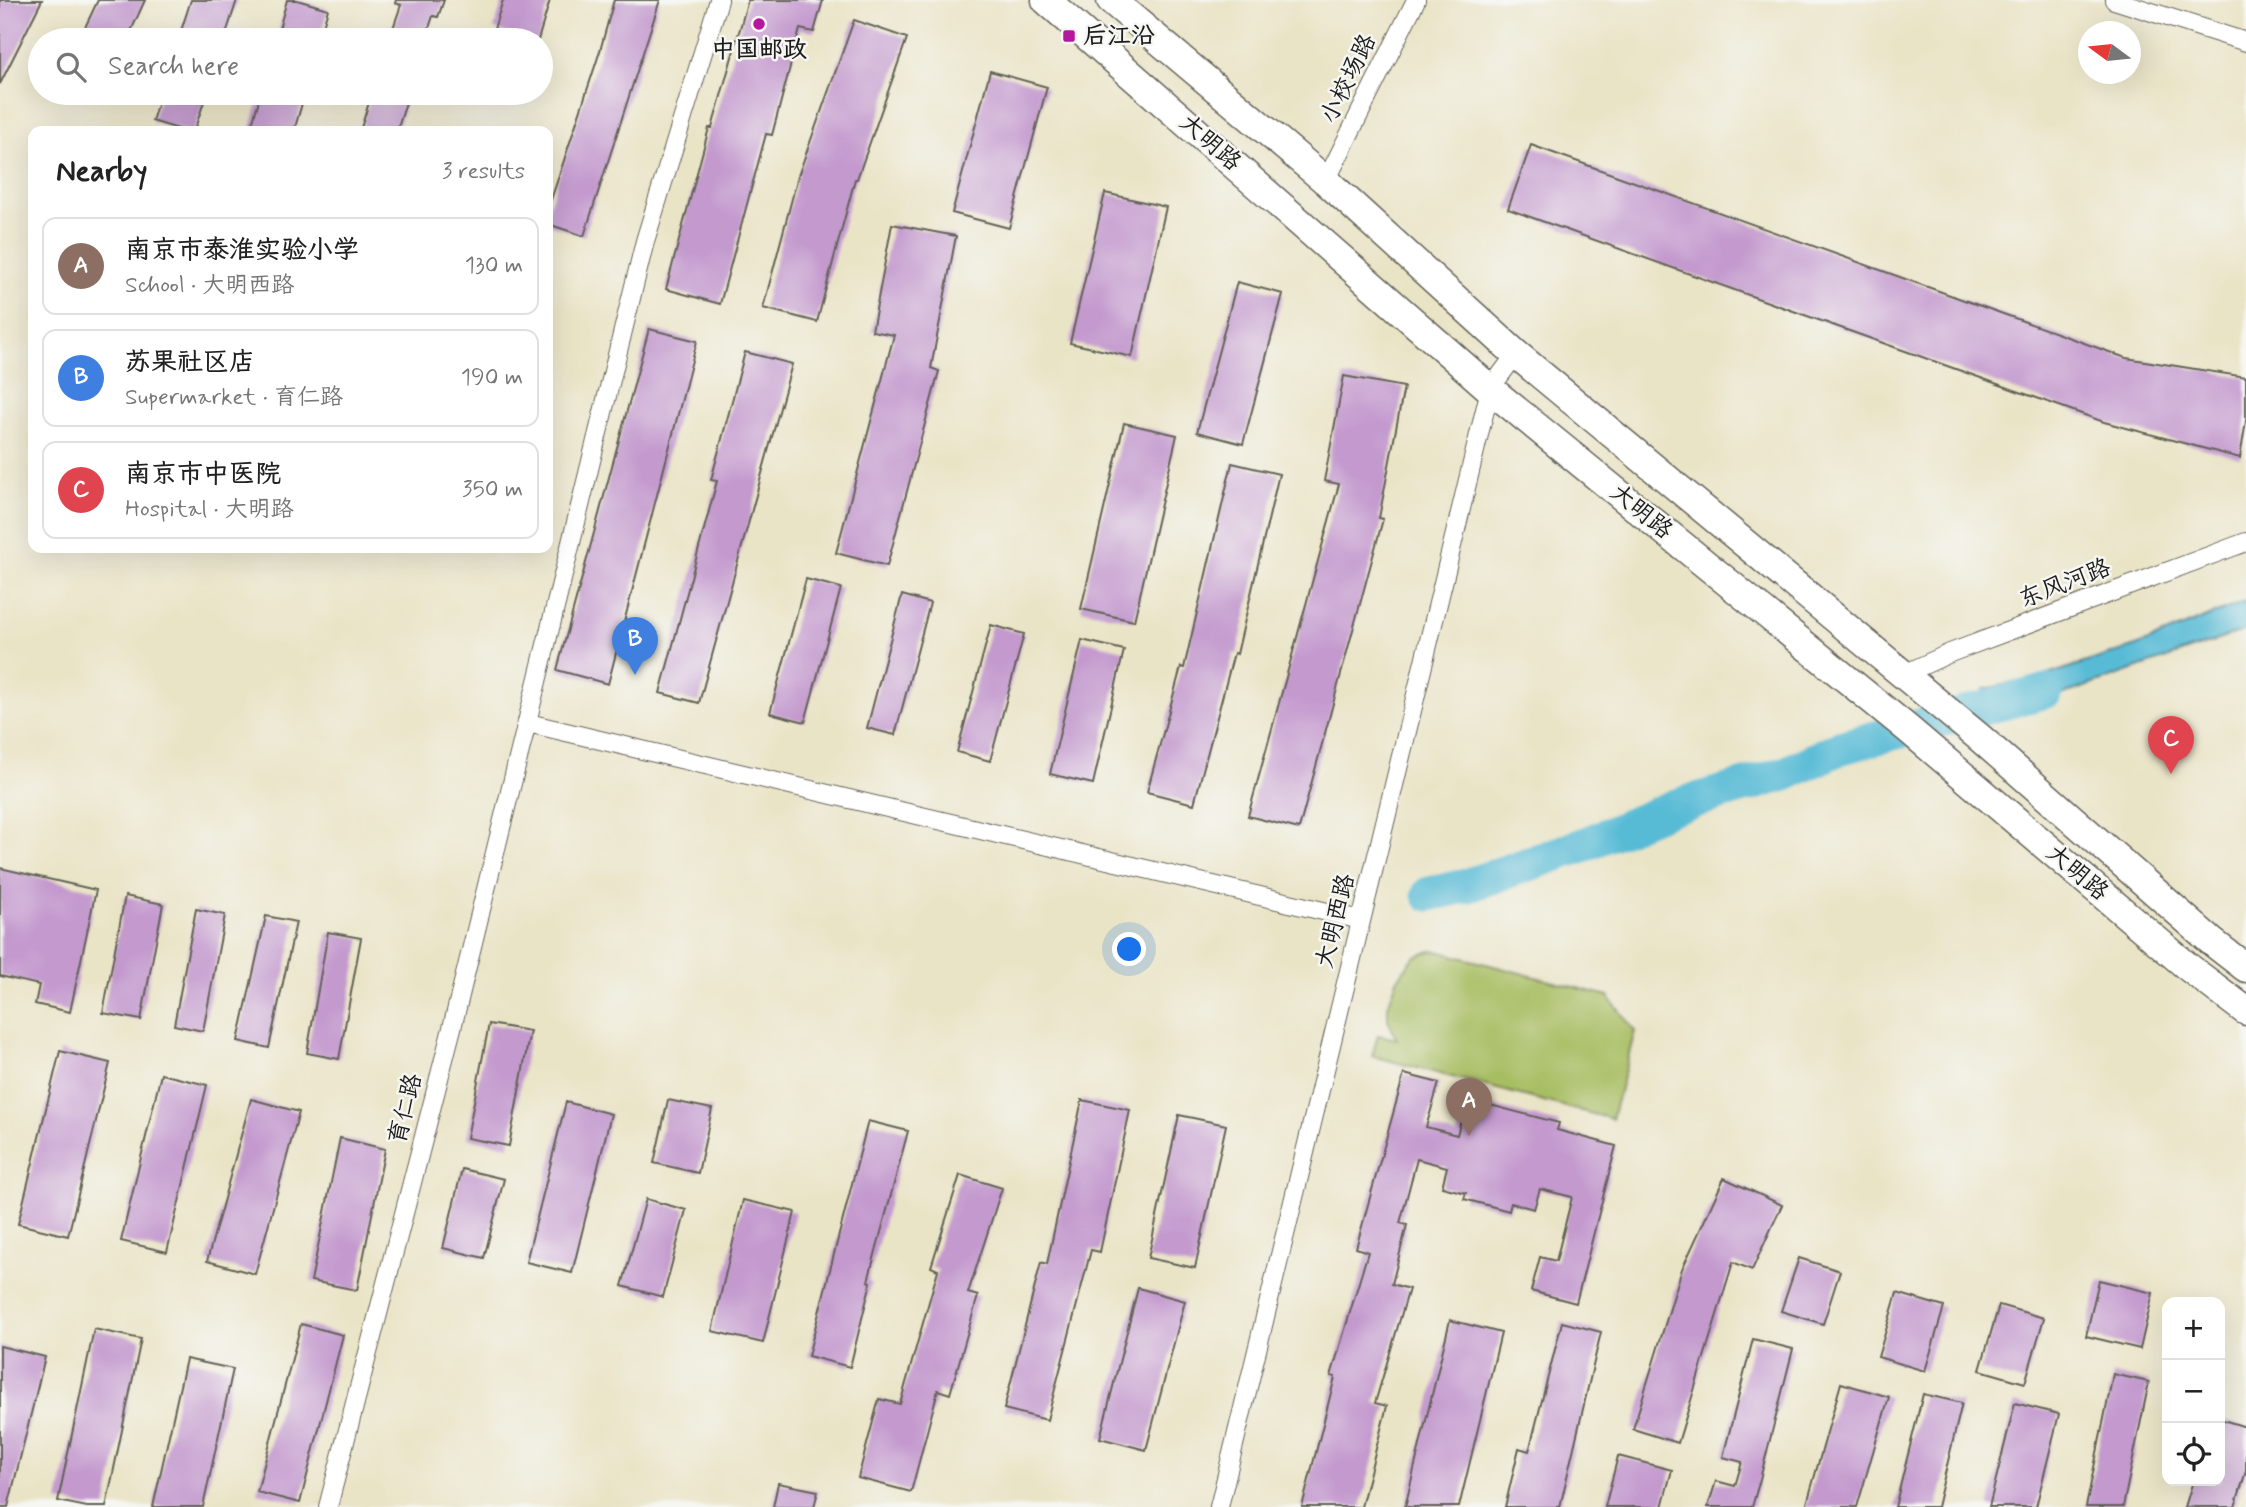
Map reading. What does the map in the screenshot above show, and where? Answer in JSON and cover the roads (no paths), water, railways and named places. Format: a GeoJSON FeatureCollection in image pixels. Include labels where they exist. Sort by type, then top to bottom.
{"type":"FeatureCollection","features":[{"type":"Feature","properties":{"kind":"main road","name":"大明路"},"geometry":{"type":"LineString","coordinates":[[1046,0],[1490,389],[1885,711],[2188,967],[2246,1011]]}},
{"type":"Feature","properties":{"kind":"main road"},"geometry":{"type":"LineString","coordinates":[[1111,0],[1326,181],[1516,354],[1980,738],[2211,941],[2246,968]]}},
{"type":"Feature","properties":{"kind":"street","name":"育仁路"},"geometry":{"type":"LineString","coordinates":[[328,1507],[528,723],[645,241],[719,0]]}},
{"type":"Feature","properties":{"kind":"street","name":"小校场路"},"geometry":{"type":"LineString","coordinates":[[1326,181],[1416,0]]}},
{"type":"Feature","properties":{"kind":"street"},"geometry":{"type":"LineString","coordinates":[[2113,0],[2246,42]]}},
{"type":"Feature","properties":{"kind":"street","name":"大明西路"},"geometry":{"type":"LineString","coordinates":[[1219,1507],[1490,389],[1516,354]]}},
{"type":"Feature","properties":{"kind":"street","name":"东风河路"},"geometry":{"type":"LineString","coordinates":[[1902,675],[1950,653],[2246,542]]}},
{"type":"Feature","properties":{"kind":"street"},"geometry":{"type":"LineString","coordinates":[[528,723],[1361,920]]}},
{"type":"Feature","properties":{"kind":"water"},"geometry":{"type":"Polygon","coordinates":[[[2246,601],[2246,630],[2042,702],[2007,704],[1987,697],[1984,689],[2041,677],[2139,645],[2246,601]]]}},
{"type":"Feature","properties":{"kind":"waterway"},"geometry":{"type":"LineString","coordinates":[[1429,894],[1466,886],[1583,845],[1673,807],[1785,774],[1839,748],[2046,691]]}},
{"type":"Feature","properties":{"kind":"place","name":"中国邮政"},"geometry":{"type":"Point","coordinates":[759,24]}},
{"type":"Feature","properties":{"kind":"place","name":"后江沿"},"geometry":{"type":"Point","coordinates":[1069,36]}},
{"type":"Feature","properties":{"kind":"place","name":"苏果社区店"},"geometry":{"type":"Point","coordinates":[635,675]}},
{"type":"Feature","properties":{"kind":"place","name":"南京市中医院"},"geometry":{"type":"Point","coordinates":[2171,774]}},
{"type":"Feature","properties":{"kind":"place","name":"南京市泰淮实验小学"},"geometry":{"type":"Point","coordinates":[1469,1136]}}]}
